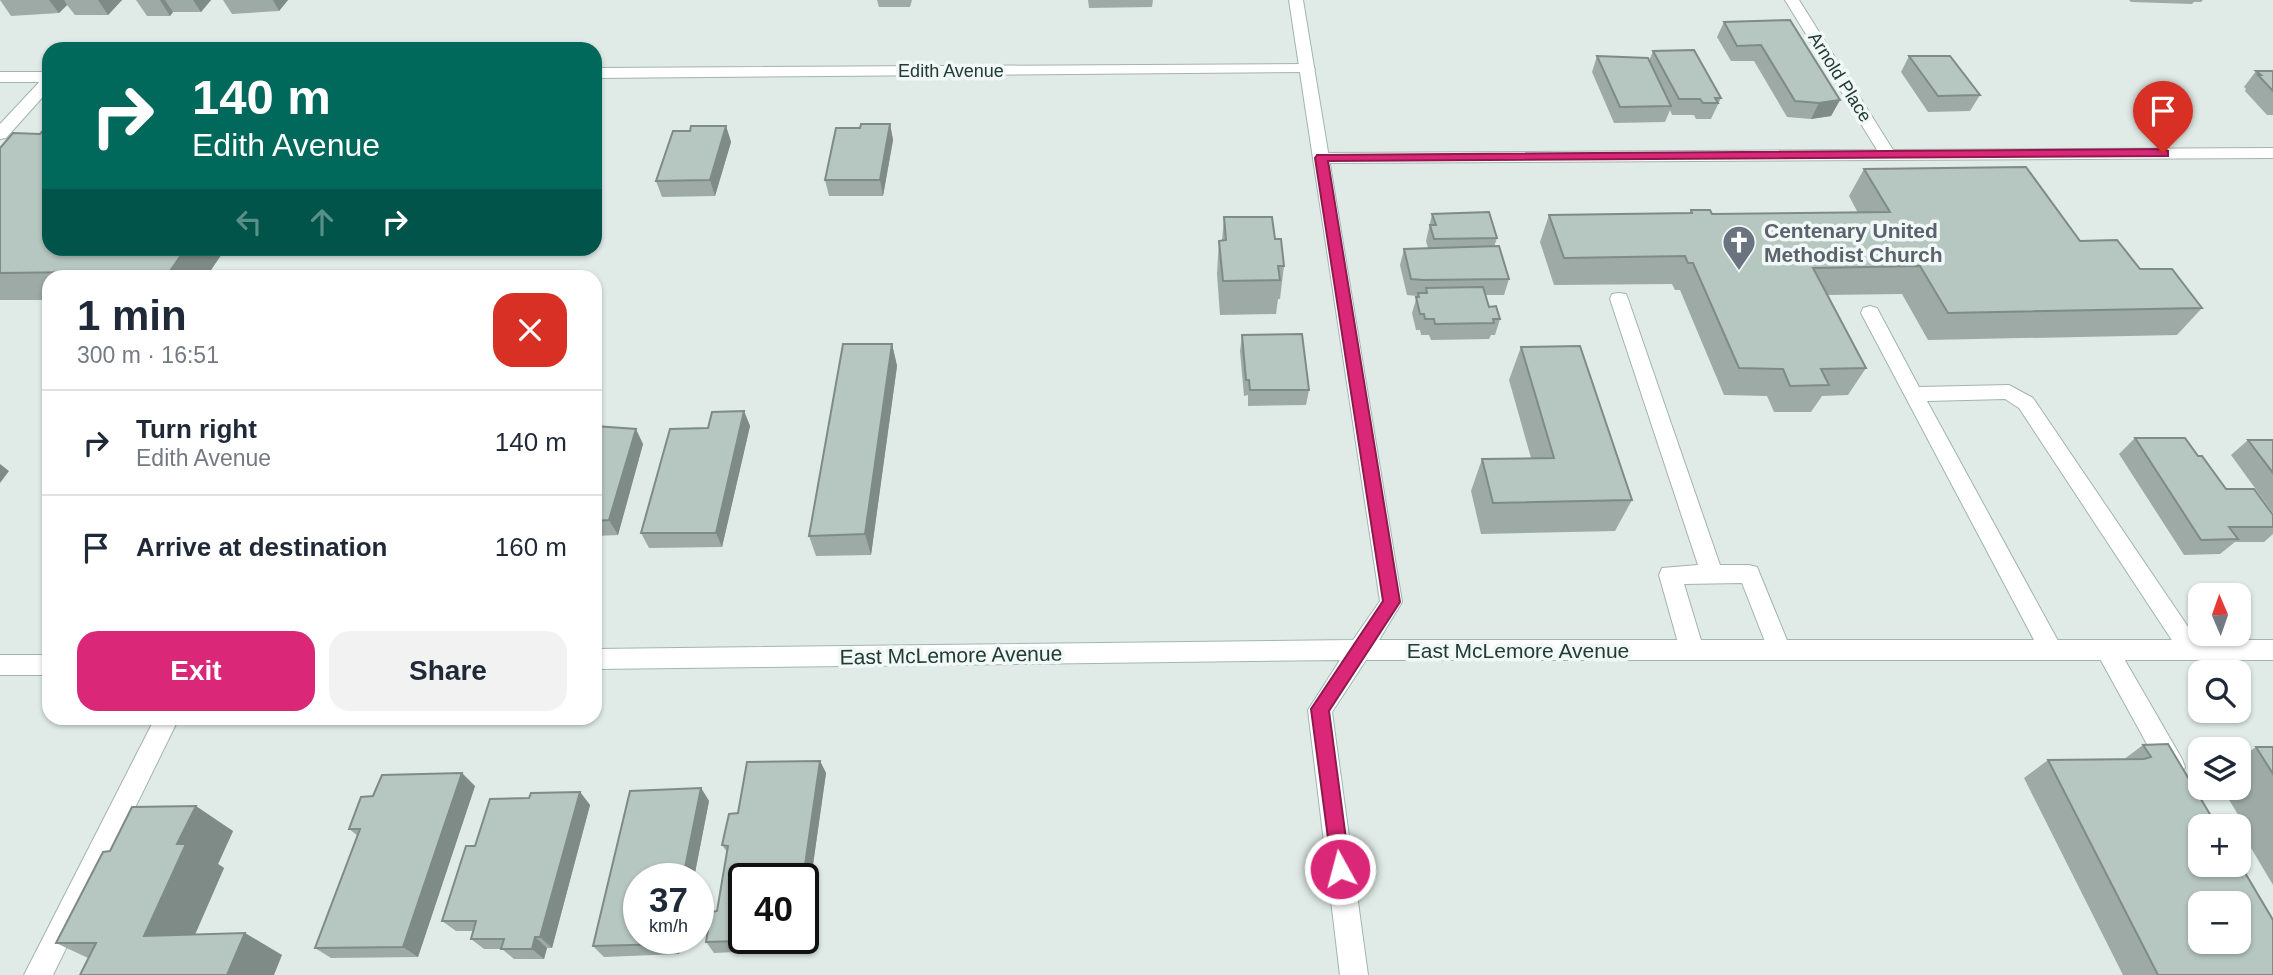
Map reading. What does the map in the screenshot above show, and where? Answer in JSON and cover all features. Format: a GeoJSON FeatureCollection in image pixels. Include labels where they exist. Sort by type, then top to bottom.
{"type":"FeatureCollection","features":[{"type":"Feature","properties":{"kind":"street"},"geometry":{"type":"LineString","coordinates":[[1296,0],[1391,602],[1320,709],[1354,975]]}},
{"type":"Feature","properties":{"kind":"street","name":"Arnold Place"},"geometry":{"type":"LineString","coordinates":[[1791,0],[1888,155]]}},
{"type":"Feature","properties":{"kind":"street","name":"Edith Avenue"},"geometry":{"type":"LineString","coordinates":[[602,73],[1307,69]]}},
{"type":"Feature","properties":{"kind":"street"},"geometry":{"type":"LineString","coordinates":[[0,77],[42,79]]}},
{"type":"Feature","properties":{"kind":"street"},"geometry":{"type":"LineString","coordinates":[[4,139],[42,88]]}},
{"type":"Feature","properties":{"kind":"street"},"geometry":{"type":"LineString","coordinates":[[1321,158],[2273,153]]}},
{"type":"Feature","properties":{"kind":"street"},"geometry":{"type":"LineString","coordinates":[[1619,299],[1712,575]]}},
{"type":"Feature","properties":{"kind":"street"},"geometry":{"type":"LineString","coordinates":[[1870,313],[2051,650]]}},
{"type":"Feature","properties":{"kind":"street"},"geometry":{"type":"LineString","coordinates":[[1913,394],[2009,392],[2026,403],[2192,650]]}},
{"type":"Feature","properties":{"kind":"street"},"geometry":{"type":"LineString","coordinates":[[1692,650],[1670,575],[1749,574],[1779,650]]}},
{"type":"Feature","properties":{"kind":"street","name":"East McLemore Avenue"},"geometry":{"type":"LineString","coordinates":[[602,659],[1360,650],[2273,650]]}},
{"type":"Feature","properties":{"kind":"street"},"geometry":{"type":"LineString","coordinates":[[2108,650],[2187,791]]}},
{"type":"Feature","properties":{"kind":"street"},"geometry":{"type":"LineString","coordinates":[[0,665],[42,665]]}},
{"type":"Feature","properties":{"kind":"street"},"geometry":{"type":"LineString","coordinates":[[38,975],[163,725]]}},
{"type":"Feature","properties":{"kind":"building"},"geometry":{"type":"Polygon","coordinates":[[[1790,20],[1840,100],[1819,103],[1795,101],[1761,45],[1737,46],[1724,22],[1790,20]]]}},
{"type":"Feature","properties":{"kind":"building"},"geometry":{"type":"Polygon","coordinates":[[[1694,50],[1721,98],[1715,98],[1718,103],[1703,103],[1700,99],[1679,99],[1653,51],[1694,50]]]}},
{"type":"Feature","properties":{"kind":"building"},"geometry":{"type":"Polygon","coordinates":[[[1597,56],[1648,58],[1671,106],[1620,107],[1597,56]]]}},
{"type":"Feature","properties":{"kind":"building"},"geometry":{"type":"Polygon","coordinates":[[[1909,56],[1950,56],[1980,95],[1938,96],[1909,56]]]}},
{"type":"Feature","properties":{"kind":"building"},"geometry":{"type":"Polygon","coordinates":[[[2256,71],[2273,71],[2273,91],[2258,75],[2261,75],[2256,71]]]}},
{"type":"Feature","properties":{"kind":"building"},"geometry":{"type":"Polygon","coordinates":[[[861,124],[890,124],[880,180],[825,180],[836,128],[860,128],[861,124]]]}},
{"type":"Feature","properties":{"kind":"building"},"geometry":{"type":"Polygon","coordinates":[[[691,126],[726,126],[710,180],[656,181],[673,131],[690,131],[691,126]]]}},
{"type":"Feature","properties":{"kind":"building"},"geometry":{"type":"Polygon","coordinates":[[[42,132],[42,256],[180,256],[171,270],[42,270],[42,273],[0,273],[0,148],[13,133],[40,134],[42,132]]]}},
{"type":"Feature","properties":{"kind":"building"},"geometry":{"type":"Polygon","coordinates":[[[2026,167],[2080,241],[2117,240],[2140,269],[2172,269],[2202,308],[1948,313],[1920,266],[1813,268],[1866,368],[1821,369],[1829,385],[1790,386],[1783,369],[1739,368],[1693,263],[1688,263],[1685,256],[1564,258],[1549,215],[1692,213],[1691,210],[1710,210],[1712,214],[1890,212],[1864,169],[2026,167]]]}},
{"type":"Feature","properties":{"kind":"building"},"geometry":{"type":"Polygon","coordinates":[[[1489,212],[1497,238],[1434,239],[1430,225],[1436,225],[1432,214],[1489,212]]]}},
{"type":"Feature","properties":{"kind":"building"},"geometry":{"type":"Polygon","coordinates":[[[1224,217],[1272,217],[1275,239],[1281,239],[1284,266],[1278,266],[1280,280],[1223,281],[1219,241],[1226,240],[1224,217]]]}},
{"type":"Feature","properties":{"kind":"building"},"geometry":{"type":"Polygon","coordinates":[[[1499,246],[1509,279],[1411,279],[1404,249],[1499,246]]]}},
{"type":"Feature","properties":{"kind":"building"},"geometry":{"type":"Polygon","coordinates":[[[1483,287],[1489,307],[1496,306],[1500,319],[1493,319],[1494,323],[1435,324],[1434,319],[1425,319],[1424,314],[1420,314],[1416,297],[1419,297],[1418,293],[1427,293],[1426,288],[1483,287]]]}},
{"type":"Feature","properties":{"kind":"building"},"geometry":{"type":"Polygon","coordinates":[[[1302,334],[1309,390],[1250,390],[1249,380],[1246,380],[1242,335],[1302,334]]]}},
{"type":"Feature","properties":{"kind":"building"},"geometry":{"type":"Polygon","coordinates":[[[843,344],[892,344],[865,534],[809,536],[843,344]]]}},
{"type":"Feature","properties":{"kind":"building"},"geometry":{"type":"Polygon","coordinates":[[[1580,346],[1632,500],[1493,503],[1482,459],[1554,458],[1521,347],[1580,346]]]}},
{"type":"Feature","properties":{"kind":"building"},"geometry":{"type":"Polygon","coordinates":[[[744,411],[716,533],[641,533],[670,429],[708,428],[712,412],[744,411]]]}},
{"type":"Feature","properties":{"kind":"building"},"geometry":{"type":"Polygon","coordinates":[[[602,427],[636,429],[609,520],[602,520],[602,427]]]}},
{"type":"Feature","properties":{"kind":"building"},"geometry":{"type":"Polygon","coordinates":[[[2135,438],[2185,438],[2226,489],[2254,489],[2273,515],[2273,527],[2229,527],[2238,539],[2201,540],[2135,438]]]}},
{"type":"Feature","properties":{"kind":"building"},"geometry":{"type":"Polygon","coordinates":[[[2248,440],[2273,440],[2273,473],[2248,440]]]}},
{"type":"Feature","properties":{"kind":"building"},"geometry":{"type":"Polygon","coordinates":[[[2168,744],[2188,777],[2188,800],[2201,800],[2210,814],[2188,814],[2188,877],[2247,877],[2273,920],[2273,975],[2158,975],[2048,760],[2151,757],[2143,745],[2168,744]]]}},
{"type":"Feature","properties":{"kind":"building"},"geometry":{"type":"Polygon","coordinates":[[[2256,747],[2273,747],[2273,774],[2256,747]]]}},
{"type":"Feature","properties":{"kind":"building"},"geometry":{"type":"Polygon","coordinates":[[[820,761],[805,863],[728,863],[728,941],[714,942],[714,912],[717,911],[728,846],[722,845],[729,814],[738,813],[747,762],[820,761]]]}},
{"type":"Feature","properties":{"kind":"building"},"geometry":{"type":"Polygon","coordinates":[[[462,773],[403,947],[315,948],[360,829],[349,829],[361,797],[373,796],[382,775],[462,773]]]}},
{"type":"Feature","properties":{"kind":"building"},"geometry":{"type":"Polygon","coordinates":[[[701,788],[686,863],[623,863],[623,945],[593,946],[630,791],[701,788]]]}},
{"type":"Feature","properties":{"kind":"building"},"geometry":{"type":"Polygon","coordinates":[[[580,792],[540,937],[535,937],[532,949],[501,949],[504,939],[471,939],[476,921],[442,921],[466,846],[475,846],[490,799],[529,798],[531,793],[580,792]]]}},
{"type":"Feature","properties":{"kind":"building"},"geometry":{"type":"Polygon","coordinates":[[[196,806],[177,844],[186,844],[144,936],[245,933],[227,975],[80,975],[96,943],[56,943],[103,852],[110,851],[132,807],[196,806]]]}},
{"type":"Feature","properties":{"kind":"place","name":"Centenary United Methodist Church"},"geometry":{"type":"Point","coordinates":[1739,272]}},
{"type":"Feature","properties":{"kind":"route"},"geometry":{"type":"LineString","coordinates":[[1340,869],[1320,709],[1391,602],[1321,158],[2163,153]]}}]}
